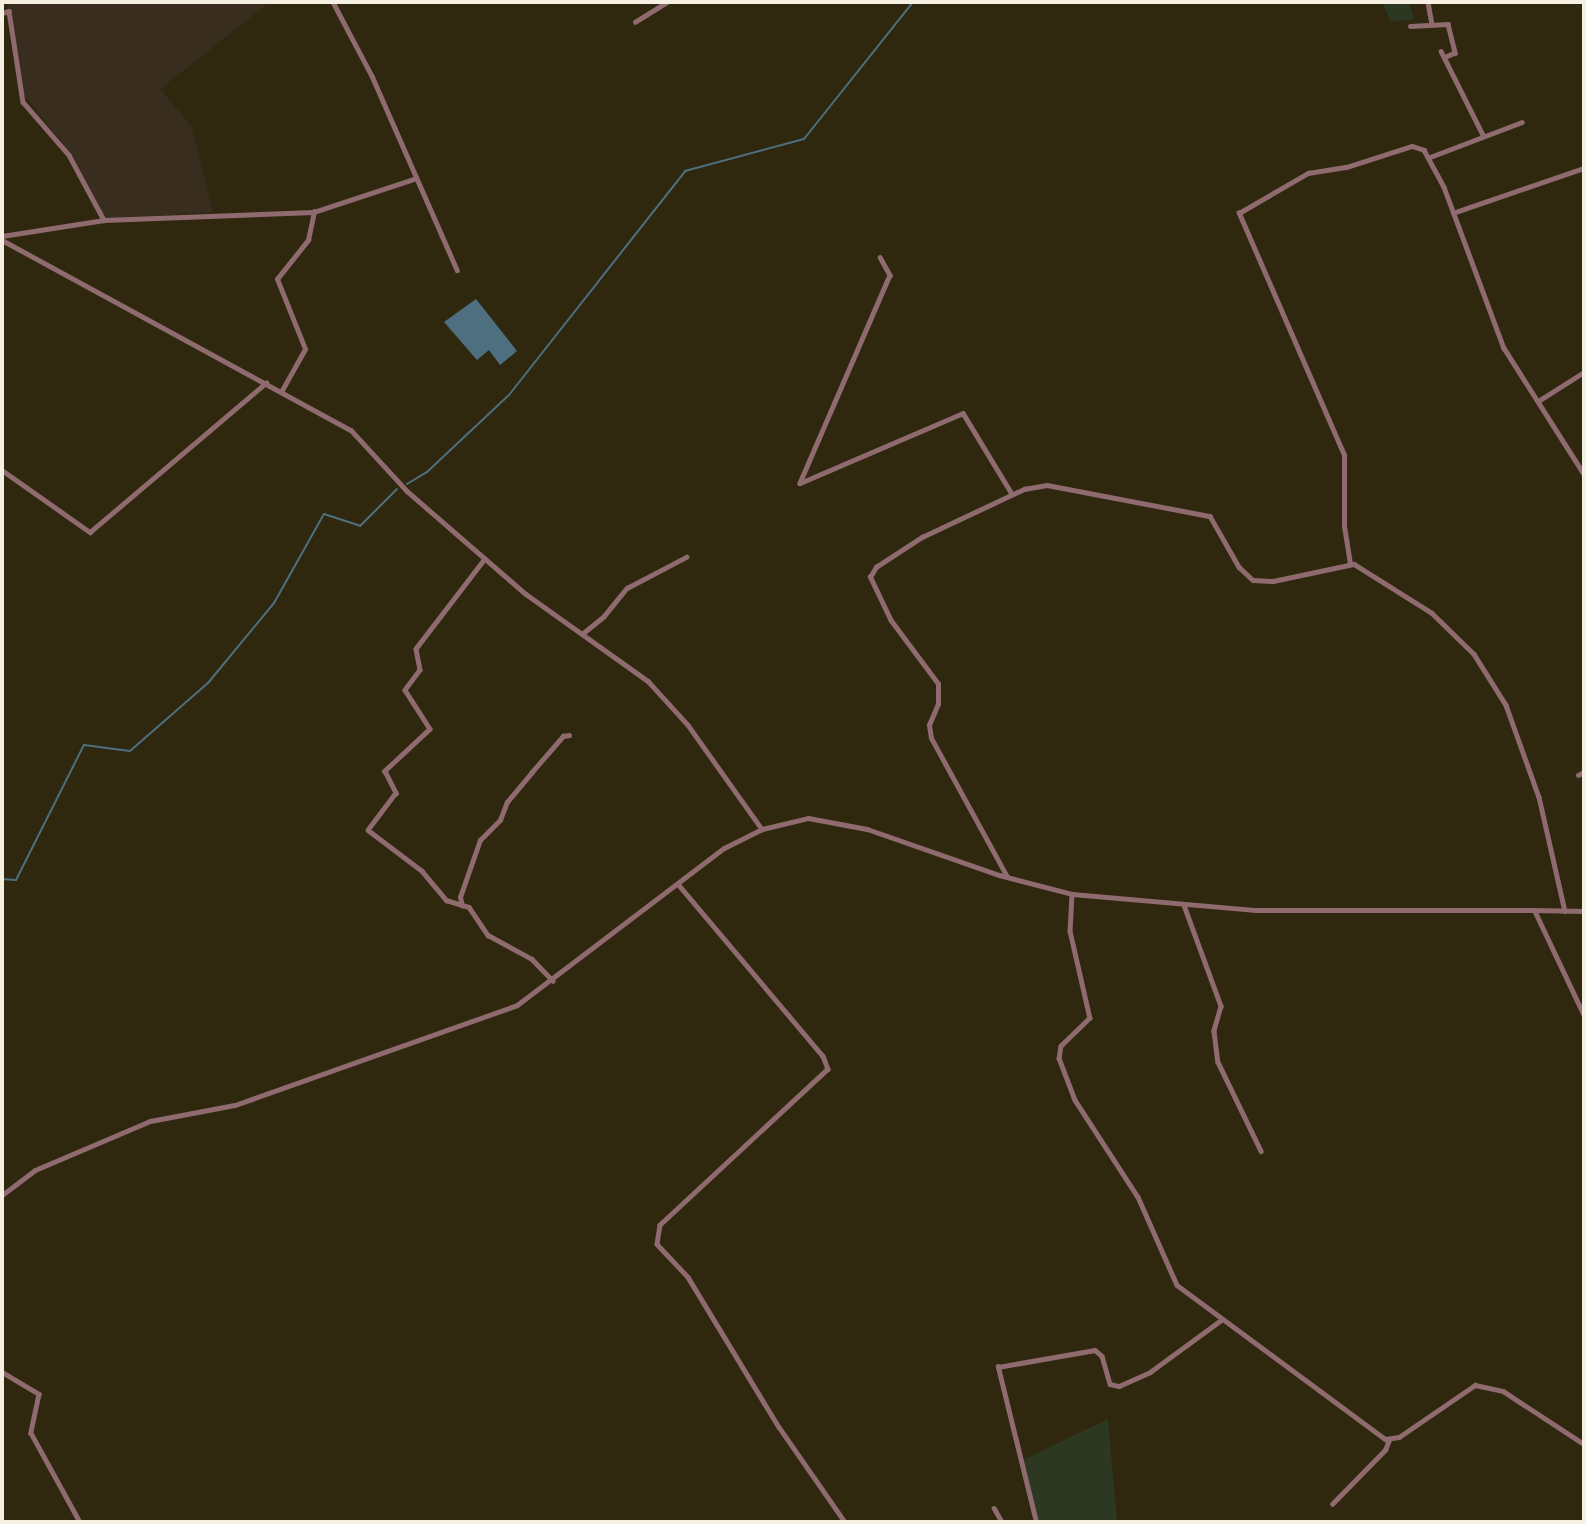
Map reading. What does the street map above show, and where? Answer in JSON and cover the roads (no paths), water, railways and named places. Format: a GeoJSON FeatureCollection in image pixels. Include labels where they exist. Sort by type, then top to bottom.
{"type":"FeatureCollection","features":[{"type":"Feature","properties":{"kind":"street"},"geometry":{"type":"LineString","coordinates":[[333,2],[372,76],[457,270]]}},
{"type":"Feature","properties":{"kind":"street"},"geometry":{"type":"LineString","coordinates":[[635,22],[667,2]]}},
{"type":"Feature","properties":{"kind":"street"},"geometry":{"type":"LineString","coordinates":[[1428,2],[1432,25]]}},
{"type":"Feature","properties":{"kind":"street"},"geometry":{"type":"LineString","coordinates":[[2,13],[9,11],[23,102],[69,155],[104,220]]}},
{"type":"Feature","properties":{"kind":"street"},"geometry":{"type":"LineString","coordinates":[[1410,26],[1452,27],[1455,53],[1446,57]]}},
{"type":"Feature","properties":{"kind":"street"},"geometry":{"type":"LineString","coordinates":[[1441,51],[1483,135]]}},
{"type":"Feature","properties":{"kind":"street"},"geometry":{"type":"LineString","coordinates":[[1430,157],[1522,122]]}},
{"type":"Feature","properties":{"kind":"street"},"geometry":{"type":"LineString","coordinates":[[1350,564],[1345,527],[1344,455],[1239,213],[1308,173],[1348,167],[1412,146],[1430,157],[1504,348],[1540,400],[1584,474]]}},
{"type":"Feature","properties":{"kind":"street"},"geometry":{"type":"LineString","coordinates":[[1452,213],[1584,168]]}},
{"type":"Feature","properties":{"kind":"street"},"geometry":{"type":"LineString","coordinates":[[2,238],[104,220],[314,212],[415,179]]}},
{"type":"Feature","properties":{"kind":"street"},"geometry":{"type":"LineString","coordinates":[[281,392],[305,349],[277,279],[308,240],[314,212]]}},
{"type":"Feature","properties":{"kind":"street"},"geometry":{"type":"LineString","coordinates":[[2,238],[266,383],[367,443],[407,491],[485,559],[648,681],[671,707],[762,829]]}},
{"type":"Feature","properties":{"kind":"street"},"geometry":{"type":"LineString","coordinates":[[880,257],[890,275],[800,483],[963,413],[1012,494]]}},
{"type":"Feature","properties":{"kind":"street"},"geometry":{"type":"LineString","coordinates":[[1540,400],[1584,372]]}},
{"type":"Feature","properties":{"kind":"street"},"geometry":{"type":"LineString","coordinates":[[2,470],[90,533],[266,383]]}},
{"type":"Feature","properties":{"kind":"street"},"geometry":{"type":"LineString","coordinates":[[1008,878],[931,738],[929,725],[938,704],[939,684],[891,621],[870,576],[876,567],[922,537],[1012,494],[1047,485],[1210,516],[1242,571],[1258,581],[1350,564],[1365,567],[1432,613],[1474,654],[1495,684],[1539,797],[1565,911]]}},
{"type":"Feature","properties":{"kind":"street"},"geometry":{"type":"LineString","coordinates":[[582,634],[604,617],[627,589],[686,556]]}},
{"type":"Feature","properties":{"kind":"street"},"geometry":{"type":"LineString","coordinates":[[485,559],[416,649],[420,670],[405,690],[430,729],[385,771],[396,793],[368,830],[422,871],[446,900],[469,907],[488,934],[532,959],[553,981]]}},
{"type":"Feature","properties":{"kind":"street"},"geometry":{"type":"LineString","coordinates":[[462,906],[460,897],[480,840],[500,820],[507,802],[563,736],[569,735]]}},
{"type":"Feature","properties":{"kind":"street"},"geometry":{"type":"LineString","coordinates":[[1578,775],[1584,772]]}},
{"type":"Feature","properties":{"kind":"street"},"geometry":{"type":"LineString","coordinates":[[2,1195],[36,1170],[150,1121],[235,1105],[488,1018],[553,981],[724,848],[762,829],[788,820],[830,820],[1008,878],[1072,894],[1184,905],[1584,911]]}},
{"type":"Feature","properties":{"kind":"street"},"geometry":{"type":"LineString","coordinates":[[678,884],[823,1056],[828,1069],[660,1225],[657,1244],[688,1277],[779,1427],[845,1522]]}},
{"type":"Feature","properties":{"kind":"street"},"geometry":{"type":"LineString","coordinates":[[1072,894],[1070,931],[1090,1018],[1059,1048],[1062,1069],[1075,1100],[1138,1197],[1172,1278],[1221,1320],[1390,1440]]}},
{"type":"Feature","properties":{"kind":"street"},"geometry":{"type":"LineString","coordinates":[[1184,905],[1221,1006],[1214,1031],[1218,1062],[1261,1151]]}},
{"type":"Feature","properties":{"kind":"street"},"geometry":{"type":"LineString","coordinates":[[1534,910],[1584,1016]]}},
{"type":"Feature","properties":{"kind":"street"},"geometry":{"type":"LineString","coordinates":[[1036,1522],[998,1367],[1095,1350],[1102,1356],[1114,1387],[1150,1372],[1221,1320]]}},
{"type":"Feature","properties":{"kind":"street"},"geometry":{"type":"LineString","coordinates":[[2,1372],[39,1394],[31,1433],[80,1522]]}},
{"type":"Feature","properties":{"kind":"street"},"geometry":{"type":"LineString","coordinates":[[1332,1504],[1385,1450],[1390,1440],[1475,1385],[1503,1391],[1584,1444]]}},
{"type":"Feature","properties":{"kind":"street"},"geometry":{"type":"LineString","coordinates":[[994,1508],[1002,1522]]}},
{"type":"Feature","properties":{"kind":"street"},"geometry":{"type":"LineString","coordinates":[[616,1522],[632,1522]]}},
{"type":"Feature","properties":{"kind":"water"},"geometry":{"type":"Polygon","coordinates":[[[476,299],[517,351],[500,365],[489,350],[477,360],[444,322],[476,299]]]}},
{"type":"Feature","properties":{"kind":"waterway"},"geometry":{"type":"LineString","coordinates":[[407,484],[427,472],[509,395],[685,171],[804,139],[913,2]]}},
{"type":"Feature","properties":{"kind":"waterway"},"geometry":{"type":"LineString","coordinates":[[2,879],[16,880],[84,745],[130,751],[208,683],[274,603],[324,514],[360,526],[397,489]]}}]}
